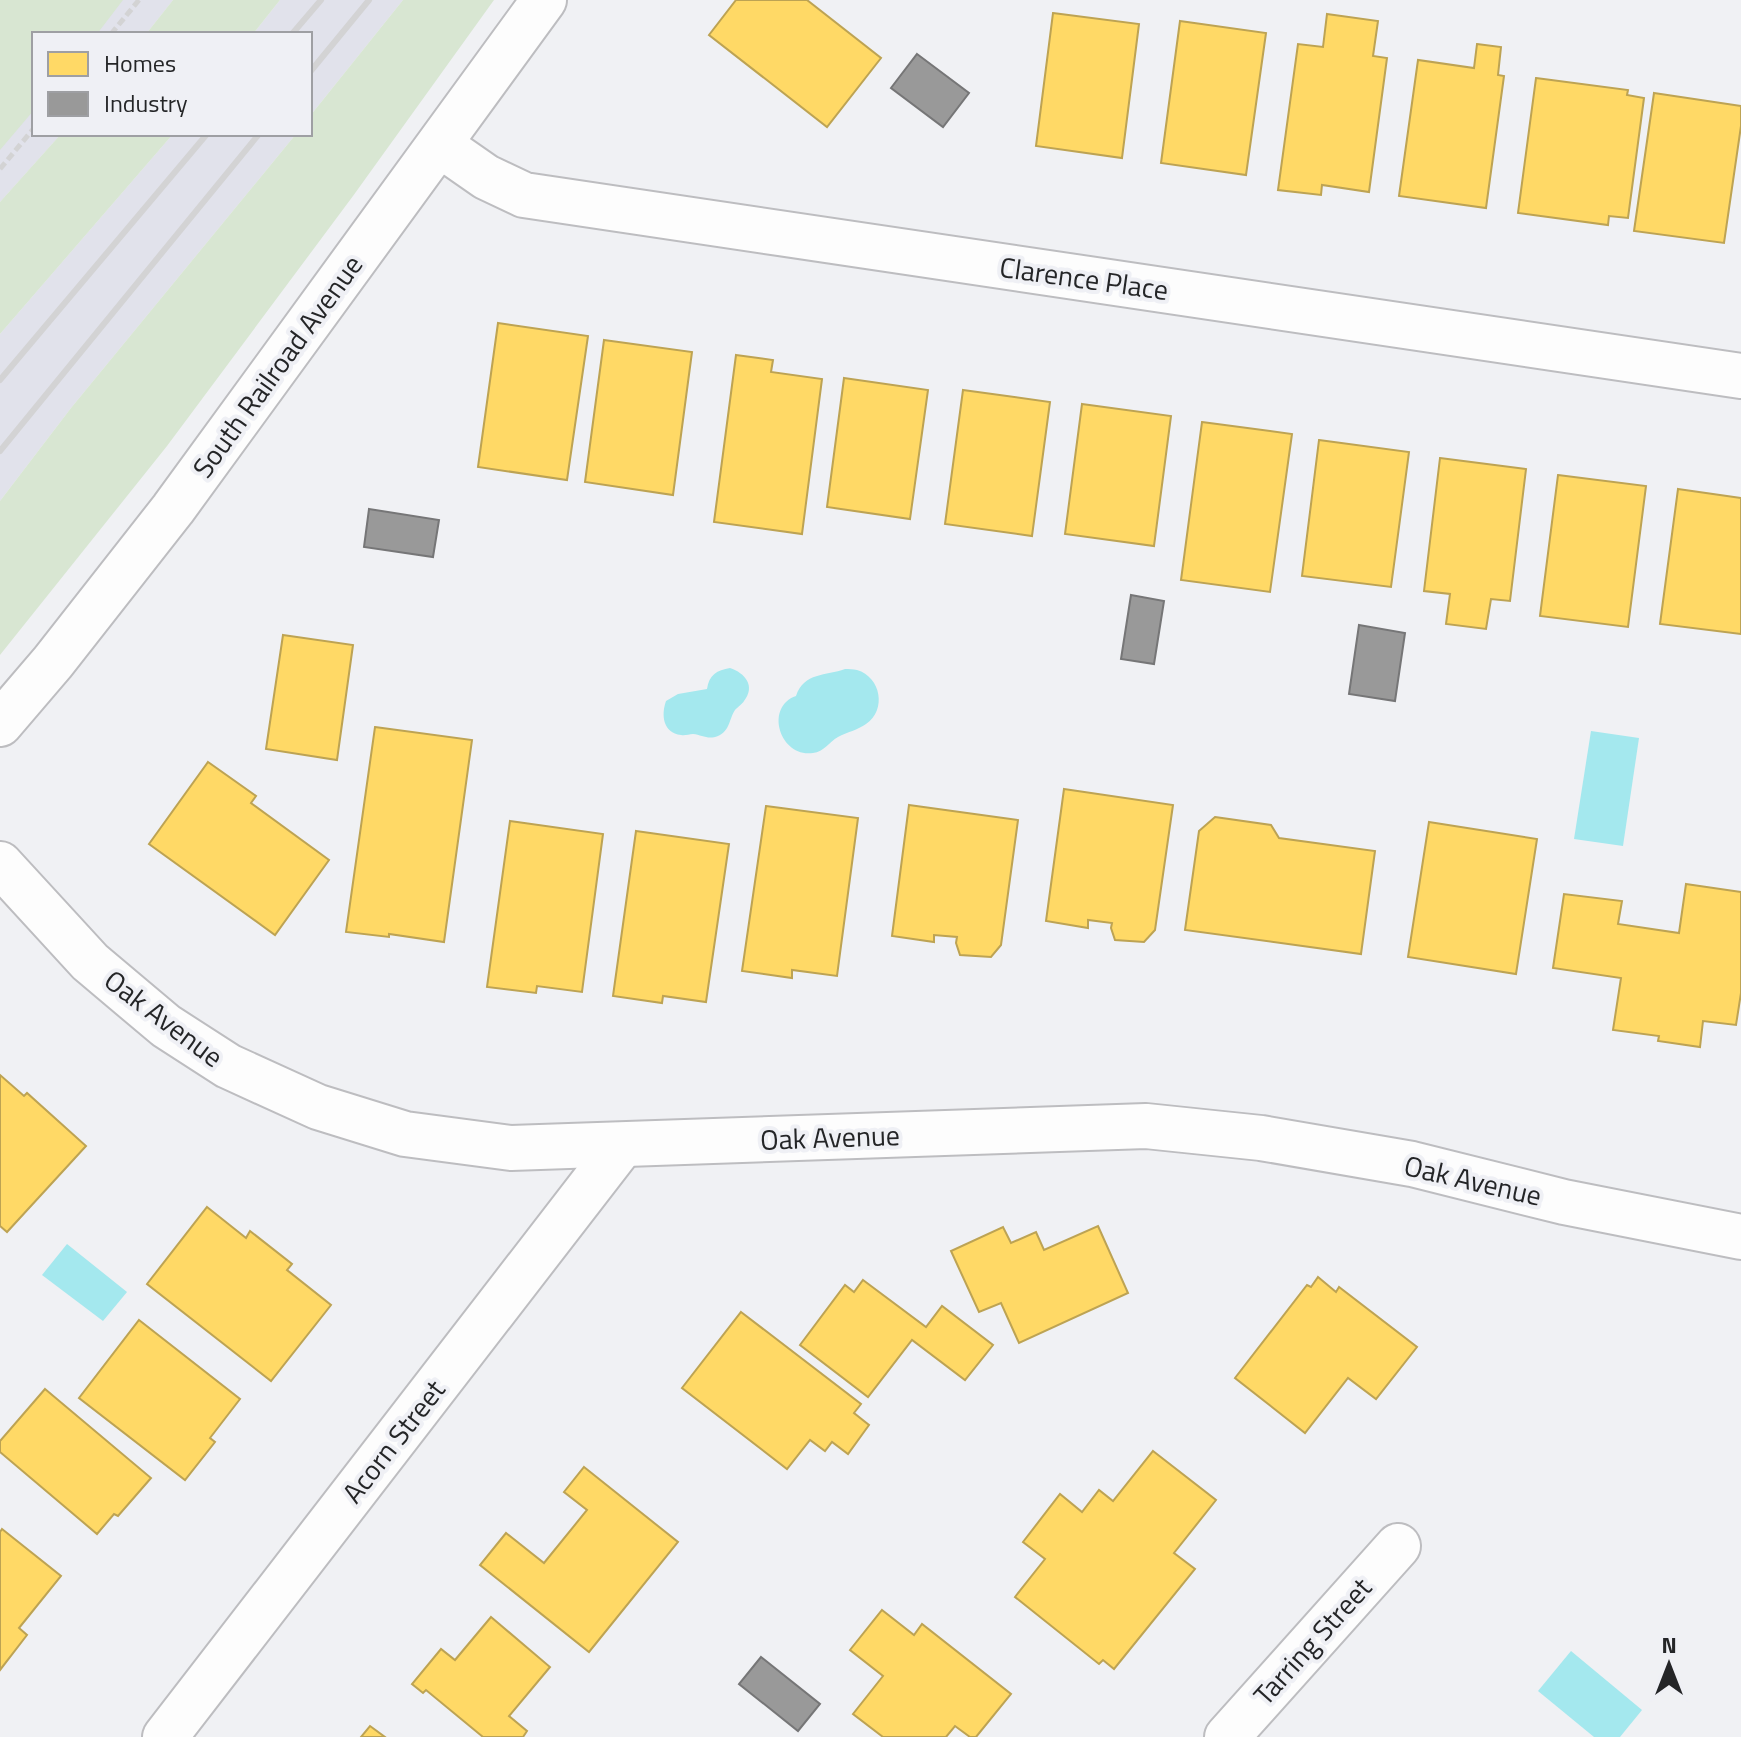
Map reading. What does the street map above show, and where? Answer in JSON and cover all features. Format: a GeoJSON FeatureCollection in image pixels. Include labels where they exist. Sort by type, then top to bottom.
{"type":"FeatureCollection","features":[{"type":"Feature","properties":{"kind":"street","name":"South Railroad Avenue"},"geometry":{"type":"LineString","coordinates":[[0,724],[53,662],[173,509],[544,0]]}},
{"type":"Feature","properties":{"kind":"street","name":"Clarence Place"},"geometry":{"type":"LineString","coordinates":[[440,145],[486,177],[524,195],[1741,376]]}},
{"type":"Feature","properties":{"kind":"street","name":"Oak Avenue"},"geometry":{"type":"LineString","coordinates":[[0,864],[90,962],[166,1026],[228,1066],[318,1107],[405,1134],[511,1148],[1146,1126],[1261,1138],[1412,1164],[1564,1202],[1741,1237]]}},
{"type":"Feature","properties":{"kind":"street","name":"Acorn Street"},"geometry":{"type":"LineString","coordinates":[[165,1737],[622,1145]]}},
{"type":"Feature","properties":{"kind":"street","name":"Tarring Street"},"geometry":{"type":"LineString","coordinates":[[1227,1737],[1398,1546]]}},
{"type":"Feature","properties":{"kind":"path"},"geometry":{"type":"LineString","coordinates":[[113,32],[139,0]]}},
{"type":"Feature","properties":{"kind":"path"},"geometry":{"type":"LineString","coordinates":[[0,169],[32,130]]}},
{"type":"Feature","properties":{"kind":"shaded area"},"geometry":{"type":"Polygon","coordinates":[[[0,0],[173,0],[148,32],[32,32],[32,136],[59,136],[0,202],[0,0]]]}},
{"type":"Feature","properties":{"kind":"shaded area"},"geometry":{"type":"Polygon","coordinates":[[[280,0],[403,0],[312,114],[312,32],[255,32],[280,0]]]}},
{"type":"Feature","properties":{"kind":"shaded area"},"geometry":{"type":"Polygon","coordinates":[[[171,136],[294,136],[71,408],[0,501],[0,334],[171,136]]]}},
{"type":"Feature","properties":{"kind":"green space"},"geometry":{"type":"Polygon","coordinates":[[[0,0],[123,0],[99,32],[32,32],[32,112],[0,150],[0,0]]]}},
{"type":"Feature","properties":{"kind":"green space"},"geometry":{"type":"Polygon","coordinates":[[[173,0],[280,0],[255,32],[148,32],[173,0]]]}},
{"type":"Feature","properties":{"kind":"green space"},"geometry":{"type":"Polygon","coordinates":[[[403,0],[494,0],[167,446],[0,655],[0,501],[71,408],[294,136],[312,136],[312,114],[403,0]]]}},
{"type":"Feature","properties":{"kind":"green space"},"geometry":{"type":"Polygon","coordinates":[[[59,136],[171,136],[0,334],[0,202],[59,136]]]}},
{"type":"Feature","properties":{"kind":"water"},"geometry":{"type":"Polygon","coordinates":[[[730,668],[744,677],[749,690],[725,731],[711,738],[670,731],[664,717],[666,701],[678,694],[707,689],[714,674],[730,668]]]}},
{"type":"Feature","properties":{"kind":"water"},"geometry":{"type":"Polygon","coordinates":[[[845,669],[865,674],[876,686],[879,703],[873,718],[817,752],[801,752],[792,748],[780,730],[781,710],[786,702],[796,696],[810,679],[845,669]]]}},
{"type":"Feature","properties":{"kind":"water"},"geometry":{"type":"Polygon","coordinates":[[[1591,731],[1639,738],[1623,846],[1574,839],[1591,731]]]}},
{"type":"Feature","properties":{"kind":"water"},"geometry":{"type":"Polygon","coordinates":[[[67,1244],[127,1292],[103,1321],[42,1275],[67,1244]]]}},
{"type":"Feature","properties":{"kind":"water"},"geometry":{"type":"Polygon","coordinates":[[[1571,1651],[1642,1710],[1620,1737],[1594,1737],[1538,1691],[1571,1651]]]}},
{"type":"Feature","properties":{"kind":"building: Homes"},"geometry":{"type":"Polygon","coordinates":[[[736,0],[807,0],[881,58],[827,127],[709,35],[736,0]]]}},
{"type":"Feature","properties":{"kind":"building: Homes"},"geometry":{"type":"Polygon","coordinates":[[[1053,13],[1139,24],[1122,158],[1036,146],[1053,13]]]}},
{"type":"Feature","properties":{"kind":"building: Homes"},"geometry":{"type":"Polygon","coordinates":[[[1327,14],[1378,21],[1373,56],[1387,58],[1369,192],[1322,185],[1321,195],[1278,190],[1298,44],[1323,47],[1327,14]]]}},
{"type":"Feature","properties":{"kind":"building: Homes"},"geometry":{"type":"Polygon","coordinates":[[[1180,21],[1266,33],[1246,175],[1161,163],[1180,21]]]}},
{"type":"Feature","properties":{"kind":"building: Homes"},"geometry":{"type":"Polygon","coordinates":[[[1477,44],[1501,47],[1498,75],[1504,76],[1486,208],[1399,196],[1418,60],[1474,68],[1477,44]]]}},
{"type":"Feature","properties":{"kind":"building: Homes"},"geometry":{"type":"Polygon","coordinates":[[[1536,78],[1628,90],[1627,95],[1644,98],[1628,218],[1609,216],[1608,225],[1518,213],[1536,78]]]}},
{"type":"Feature","properties":{"kind":"building: Homes"},"geometry":{"type":"Polygon","coordinates":[[[1654,93],[1741,106],[1741,126],[1724,243],[1634,231],[1654,93]]]}},
{"type":"Feature","properties":{"kind":"building: Homes"},"geometry":{"type":"Polygon","coordinates":[[[498,323],[588,336],[567,480],[478,467],[498,323]]]}},
{"type":"Feature","properties":{"kind":"building: Homes"},"geometry":{"type":"Polygon","coordinates":[[[604,340],[692,352],[673,495],[585,482],[604,340]]]}},
{"type":"Feature","properties":{"kind":"building: Homes"},"geometry":{"type":"Polygon","coordinates":[[[736,355],[773,360],[771,372],[822,379],[802,534],[714,522],[736,355]]]}},
{"type":"Feature","properties":{"kind":"building: Homes"},"geometry":{"type":"Polygon","coordinates":[[[844,378],[928,390],[910,519],[827,507],[844,378]]]}},
{"type":"Feature","properties":{"kind":"building: Homes"},"geometry":{"type":"Polygon","coordinates":[[[963,390],[1050,402],[1032,536],[945,524],[963,390]]]}},
{"type":"Feature","properties":{"kind":"building: Homes"},"geometry":{"type":"Polygon","coordinates":[[[1082,404],[1171,416],[1154,546],[1065,534],[1082,404]]]}},
{"type":"Feature","properties":{"kind":"building: Homes"},"geometry":{"type":"Polygon","coordinates":[[[1202,422],[1292,434],[1270,592],[1181,580],[1202,422]]]}},
{"type":"Feature","properties":{"kind":"building: Homes"},"geometry":{"type":"Polygon","coordinates":[[[1319,440],[1409,452],[1391,587],[1302,576],[1319,440]]]}},
{"type":"Feature","properties":{"kind":"building: Homes"},"geometry":{"type":"Polygon","coordinates":[[[1440,458],[1526,469],[1510,601],[1491,599],[1486,629],[1446,624],[1450,594],[1424,591],[1440,458]]]}},
{"type":"Feature","properties":{"kind":"building: Homes"},"geometry":{"type":"Polygon","coordinates":[[[1558,475],[1646,486],[1628,627],[1540,616],[1558,475]]]}},
{"type":"Feature","properties":{"kind":"building: Homes"},"geometry":{"type":"Polygon","coordinates":[[[1678,489],[1741,498],[1741,634],[1660,624],[1678,489]]]}},
{"type":"Feature","properties":{"kind":"building: Homes"},"geometry":{"type":"Polygon","coordinates":[[[283,635],[353,645],[337,760],[266,749],[283,635]]]}},
{"type":"Feature","properties":{"kind":"building: Homes"},"geometry":{"type":"Polygon","coordinates":[[[375,727],[472,740],[444,942],[346,932],[375,727]]]}},
{"type":"Feature","properties":{"kind":"building: Homes"},"geometry":{"type":"Polygon","coordinates":[[[208,762],[256,796],[251,803],[329,860],[275,935],[149,844],[208,762]]]}},
{"type":"Feature","properties":{"kind":"building: Homes"},"geometry":{"type":"Polygon","coordinates":[[[1064,789],[1173,805],[1155,930],[1144,942],[1115,940],[1112,923],[1088,920],[1088,928],[1046,921],[1064,789]]]}},
{"type":"Feature","properties":{"kind":"building: Homes"},"geometry":{"type":"Polygon","coordinates":[[[909,805],[1018,820],[1001,945],[991,957],[960,955],[957,937],[934,935],[934,942],[892,936],[909,805]]]}},
{"type":"Feature","properties":{"kind":"building: Homes"},"geometry":{"type":"Polygon","coordinates":[[[766,806],[858,818],[837,976],[792,970],[792,978],[742,971],[766,806]]]}},
{"type":"Feature","properties":{"kind":"building: Homes"},"geometry":{"type":"Polygon","coordinates":[[[1215,817],[1271,825],[1279,838],[1375,851],[1361,954],[1185,930],[1199,831],[1215,817]]]}},
{"type":"Feature","properties":{"kind":"building: Homes"},"geometry":{"type":"Polygon","coordinates":[[[510,821],[603,834],[582,992],[537,986],[536,993],[487,987],[510,821]]]}},
{"type":"Feature","properties":{"kind":"building: Homes"},"geometry":{"type":"Polygon","coordinates":[[[1429,822],[1537,839],[1516,974],[1408,957],[1429,822]]]}},
{"type":"Feature","properties":{"kind":"building: Homes"},"geometry":{"type":"Polygon","coordinates":[[[636,831],[729,844],[706,1002],[663,996],[662,1003],[613,996],[636,831]]]}},
{"type":"Feature","properties":{"kind":"building: Homes"},"geometry":{"type":"Polygon","coordinates":[[[1686,884],[1741,892],[1741,993],[1736,1025],[1703,1021],[1700,1047],[1658,1041],[1659,1036],[1613,1030],[1621,978],[1553,968],[1564,894],[1622,901],[1618,924],[1679,933],[1686,884]]]}},
{"type":"Feature","properties":{"kind":"building: Homes"},"geometry":{"type":"Polygon","coordinates":[[[0,1075],[24,1096],[27,1093],[86,1146],[7,1232],[0,1226],[0,1075]]]}},
{"type":"Feature","properties":{"kind":"building: Homes"},"geometry":{"type":"Polygon","coordinates":[[[207,1207],[246,1238],[250,1231],[292,1264],[287,1270],[331,1305],[271,1381],[147,1284],[207,1207]]]}},
{"type":"Feature","properties":{"kind":"building: Homes"},"geometry":{"type":"Polygon","coordinates":[[[1098,1226],[1128,1293],[1019,1343],[1001,1303],[979,1312],[951,1251],[1003,1227],[1011,1243],[1036,1232],[1044,1250],[1098,1226]]]}},
{"type":"Feature","properties":{"kind":"building: Homes"},"geometry":{"type":"Polygon","coordinates":[[[1318,1277],[1336,1292],[1339,1287],[1417,1347],[1376,1399],[1348,1378],[1305,1433],[1235,1378],[1307,1285],[1311,1287],[1318,1277]]]}},
{"type":"Feature","properties":{"kind":"building: Homes"},"geometry":{"type":"Polygon","coordinates":[[[863,1280],[926,1327],[942,1306],[993,1345],[965,1380],[912,1340],[868,1397],[800,1345],[845,1285],[854,1292],[863,1280]]]}},
{"type":"Feature","properties":{"kind":"building: Homes"},"geometry":{"type":"Polygon","coordinates":[[[741,1312],[861,1404],[854,1413],[869,1425],[848,1454],[832,1442],[825,1451],[810,1440],[787,1469],[682,1388],[741,1312]]]}},
{"type":"Feature","properties":{"kind":"building: Homes"},"geometry":{"type":"Polygon","coordinates":[[[139,1320],[240,1399],[210,1438],[215,1442],[185,1480],[79,1398],[139,1320]]]}},
{"type":"Feature","properties":{"kind":"building: Homes"},"geometry":{"type":"Polygon","coordinates":[[[45,1389],[151,1478],[118,1516],[114,1514],[97,1534],[0,1452],[0,1441],[45,1389]]]}},
{"type":"Feature","properties":{"kind":"building: Homes"},"geometry":{"type":"Polygon","coordinates":[[[1153,1451],[1216,1500],[1174,1553],[1195,1569],[1114,1669],[1103,1660],[1099,1664],[1015,1597],[1045,1559],[1023,1542],[1060,1494],[1082,1512],[1099,1490],[1113,1501],[1153,1451]]]}},
{"type":"Feature","properties":{"kind":"building: Homes"},"geometry":{"type":"Polygon","coordinates":[[[584,1467],[678,1542],[589,1652],[480,1565],[506,1533],[544,1563],[587,1510],[564,1492],[584,1467]]]}},
{"type":"Feature","properties":{"kind":"building: Homes"},"geometry":{"type":"Polygon","coordinates":[[[2,1529],[61,1576],[19,1628],[27,1635],[0,1670],[0,1532],[2,1529]]]}},
{"type":"Feature","properties":{"kind":"building: Homes"},"geometry":{"type":"Polygon","coordinates":[[[882,1610],[914,1635],[922,1624],[1011,1694],[976,1737],[970,1737],[955,1726],[946,1737],[883,1737],[853,1714],[883,1676],[850,1650],[882,1610]]]}},
{"type":"Feature","properties":{"kind":"building: Homes"},"geometry":{"type":"Polygon","coordinates":[[[491,1617],[550,1667],[509,1716],[527,1731],[523,1737],[483,1737],[426,1690],[423,1693],[412,1684],[441,1649],[455,1660],[491,1617]]]}},
{"type":"Feature","properties":{"kind":"building: Homes"},"geometry":{"type":"Polygon","coordinates":[[[370,1726],[385,1737],[361,1737],[370,1726]]]}},
{"type":"Feature","properties":{"kind":"building: Industry"},"geometry":{"type":"Polygon","coordinates":[[[917,54],[969,93],[943,127],[891,88],[917,54]]]}},
{"type":"Feature","properties":{"kind":"building: Industry"},"geometry":{"type":"Polygon","coordinates":[[[369,509],[439,520],[433,557],[364,547],[369,509]]]}},
{"type":"Feature","properties":{"kind":"building: Industry"},"geometry":{"type":"Polygon","coordinates":[[[1131,595],[1164,601],[1154,664],[1121,659],[1131,595]]]}},
{"type":"Feature","properties":{"kind":"building: Industry"},"geometry":{"type":"Polygon","coordinates":[[[1359,625],[1405,633],[1395,701],[1349,694],[1359,625]]]}},
{"type":"Feature","properties":{"kind":"building: Industry"},"geometry":{"type":"Polygon","coordinates":[[[761,1657],[820,1704],[798,1731],[739,1684],[761,1657]]]}},
{"type":"Feature","properties":{"kind":"railway"},"geometry":{"type":"LineString","coordinates":[[294,32],[321,0]]}},
{"type":"Feature","properties":{"kind":"railway"},"geometry":{"type":"LineString","coordinates":[[312,70],[369,0]]}},
{"type":"Feature","properties":{"kind":"railway"},"geometry":{"type":"LineString","coordinates":[[0,380],[205,136]]}},
{"type":"Feature","properties":{"kind":"railway"},"geometry":{"type":"LineString","coordinates":[[0,451],[257,136]]}}]}
